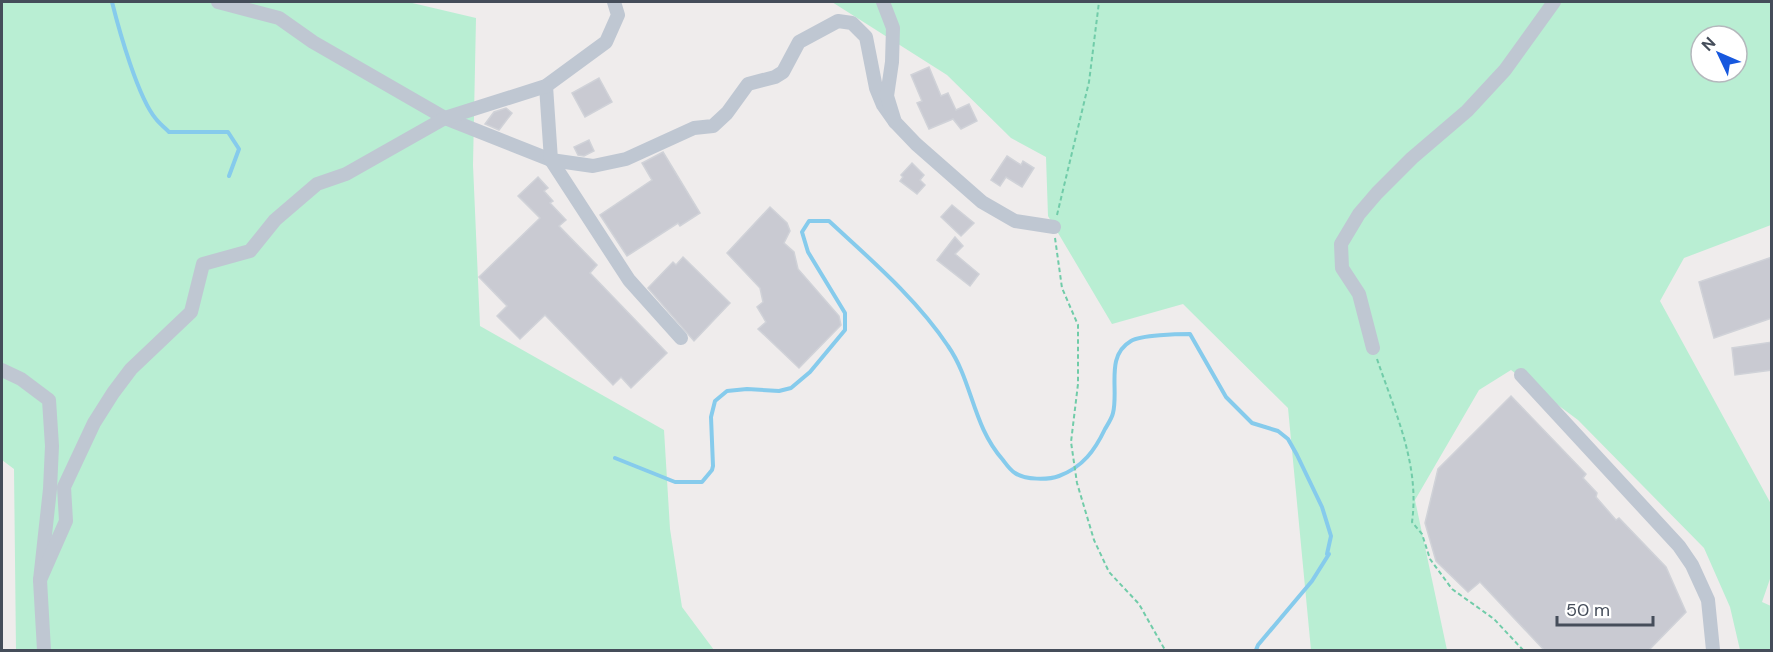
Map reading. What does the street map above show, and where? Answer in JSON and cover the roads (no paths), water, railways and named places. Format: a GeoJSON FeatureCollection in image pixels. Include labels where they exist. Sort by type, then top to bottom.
{"type":"FeatureCollection","features":[{"type":"Feature","properties":{"kind":"street"},"geometry":{"type":"LineString","coordinates":[[218,2],[279,18],[313,42],[445,118],[551,160],[593,166],[626,159],[694,128],[713,126],[727,113],[748,84],[775,77],[783,72],[799,42],[838,21],[852,23],[866,37],[876,88],[883,105],[895,122],[916,144],[982,202],[1015,221],[1054,227]]}},
{"type":"Feature","properties":{"kind":"street"},"geometry":{"type":"LineString","coordinates":[[40,580],[66,521],[64,487],[94,423],[132,369],[191,312],[203,264],[250,250],[275,220],[318,184],[346,174],[445,118],[546,86],[606,42],[618,15],[614,2]]}},
{"type":"Feature","properties":{"kind":"street"},"geometry":{"type":"LineString","coordinates":[[883,2],[893,28],[892,62],[887,96],[895,122]]}},
{"type":"Feature","properties":{"kind":"street"},"geometry":{"type":"LineString","coordinates":[[1373,348],[1359,294],[1342,268],[1341,244],[1359,214],[1377,193],[1412,158],[1467,111],[1505,70],[1554,2]]}},
{"type":"Feature","properties":{"kind":"street"},"geometry":{"type":"LineString","coordinates":[[546,86],[551,160],[629,280],[681,338]]}},
{"type":"Feature","properties":{"kind":"street"},"geometry":{"type":"LineString","coordinates":[[2,370],[21,379],[49,400],[52,446],[51,489],[40,580],[44,651]]}},
{"type":"Feature","properties":{"kind":"street"},"geometry":{"type":"LineString","coordinates":[[1521,375],[1679,546],[1692,565],[1708,600],[1713,651]]}},
{"type":"Feature","properties":{"kind":"waterway"},"geometry":{"type":"LineString","coordinates":[[112,2],[130,63],[149,109],[169,132],[228,132],[239,149],[229,176]]}},
{"type":"Feature","properties":{"kind":"waterway"},"geometry":{"type":"LineString","coordinates":[[615,458],[675,482],[702,482],[713,466],[711,417],[715,401],[727,391],[747,389],[779,391],[791,388],[810,372],[845,330],[845,313],[808,252],[802,232],[809,221],[829,221],[892,280],[936,329],[963,374],[979,418],[993,447],[1011,470],[1025,477],[1043,479],[1059,476],[1075,468],[1092,451],[1112,415],[1115,364],[1123,347],[1143,337],[1190,334],[1226,397],[1252,423],[1278,431],[1288,439],[1322,507],[1331,536],[1327,554],[1329,554],[1312,581],[1256,650]]}}]}
